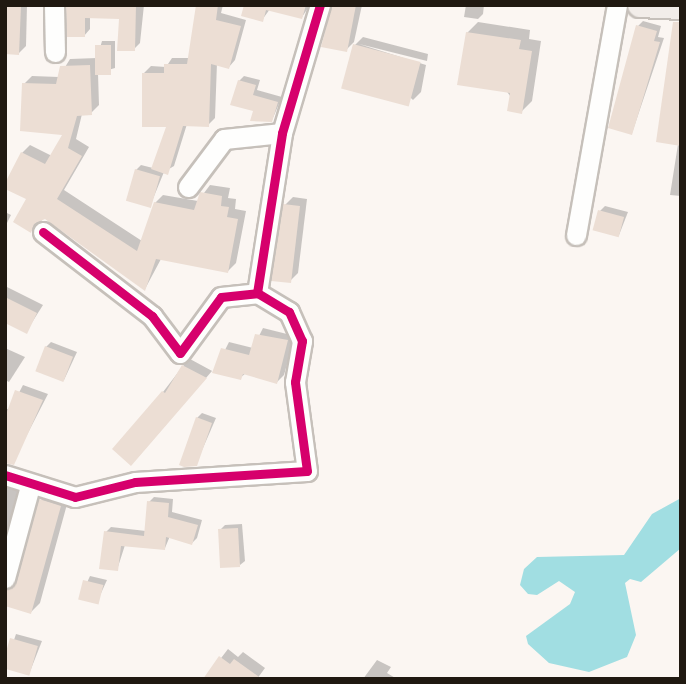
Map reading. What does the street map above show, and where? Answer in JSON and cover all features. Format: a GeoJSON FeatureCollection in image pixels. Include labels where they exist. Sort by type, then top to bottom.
{"type":"FeatureCollection","features":[{"type":"Feature","properties":{"kind":"main road"},"geometry":{"type":"LineString","coordinates":[[640,5],[681,7]]}},
{"type":"Feature","properties":{"kind":"street"},"geometry":{"type":"LineString","coordinates":[[54,5],[55,52]]}},
{"type":"Feature","properties":{"kind":"street"},"geometry":{"type":"LineString","coordinates":[[257,293],[282,133],[320,5]]}},
{"type":"Feature","properties":{"kind":"street"},"geometry":{"type":"LineString","coordinates":[[576,235],[617,5]]}},
{"type":"Feature","properties":{"kind":"street"},"geometry":{"type":"LineString","coordinates":[[188,187],[224,139],[282,133]]}},
{"type":"Feature","properties":{"kind":"street"},"geometry":{"type":"LineString","coordinates":[[5,475],[75,497],[135,482],[307,471],[295,382],[302,341],[289,312],[257,293],[221,297],[180,353],[152,316],[43,232]]}},
{"type":"Feature","properties":{"kind":"street"},"geometry":{"type":"LineString","coordinates":[[5,578],[30,485]]}},
{"type":"Feature","properties":{"kind":"water"},"geometry":{"type":"Polygon","coordinates":[[[681,498],[681,548],[641,582],[630,579],[625,583],[636,635],[627,657],[589,672],[549,663],[528,644],[526,636],[570,604],[575,592],[559,581],[537,595],[528,594],[520,585],[524,569],[537,557],[624,555],[652,514],[681,498]]]}},
{"type":"Feature","properties":{"kind":"building"},"geometry":{"type":"Polygon","coordinates":[[[5,5],[21,5],[19,55],[5,54],[5,5]]]}},
{"type":"Feature","properties":{"kind":"building"},"geometry":{"type":"Polygon","coordinates":[[[66,5],[136,5],[135,51],[117,51],[119,19],[85,18],[85,37],[67,37],[66,5]]]}},
{"type":"Feature","properties":{"kind":"building"},"geometry":{"type":"Polygon","coordinates":[[[196,5],[218,5],[216,20],[241,26],[229,69],[211,64],[209,127],[183,126],[168,175],[151,169],[166,127],[142,127],[142,73],[164,73],[164,64],[187,64],[196,5]]]}},
{"type":"Feature","properties":{"kind":"building"},"geometry":{"type":"Polygon","coordinates":[[[244,5],[306,5],[302,19],[266,10],[263,22],[241,16],[244,5]]]}},
{"type":"Feature","properties":{"kind":"building"},"geometry":{"type":"Polygon","coordinates":[[[332,5],[356,5],[347,52],[321,47],[332,5]]]}},
{"type":"Feature","properties":{"kind":"building"},"geometry":{"type":"Polygon","coordinates":[[[673,22],[681,22],[681,146],[656,142],[673,22]]]}},
{"type":"Feature","properties":{"kind":"building"},"geometry":{"type":"Polygon","coordinates":[[[636,25],[657,31],[654,41],[660,42],[632,135],[608,128],[636,25]]]}},
{"type":"Feature","properties":{"kind":"building"},"geometry":{"type":"Polygon","coordinates":[[[466,32],[521,40],[519,49],[532,51],[522,114],[507,111],[510,93],[457,85],[466,32]]]}},
{"type":"Feature","properties":{"kind":"building"},"geometry":{"type":"Polygon","coordinates":[[[353,44],[421,62],[409,107],[341,88],[353,44]]]}},
{"type":"Feature","properties":{"kind":"building"},"geometry":{"type":"Polygon","coordinates":[[[95,45],[111,45],[111,75],[95,75],[95,45]]]}},
{"type":"Feature","properties":{"kind":"building"},"geometry":{"type":"Polygon","coordinates":[[[90,65],[92,115],[77,116],[68,148],[82,156],[57,199],[137,251],[154,202],[194,210],[200,192],[222,196],[221,206],[229,207],[227,217],[238,219],[228,273],[156,259],[145,291],[45,219],[34,224],[31,233],[13,222],[26,199],[5,189],[5,183],[21,152],[45,164],[62,135],[20,131],[22,83],[56,84],[60,66],[90,65]]]}},
{"type":"Feature","properties":{"kind":"building"},"geometry":{"type":"Polygon","coordinates":[[[238,80],[256,85],[253,95],[278,102],[272,122],[250,121],[253,111],[230,105],[238,80]]]}},
{"type":"Feature","properties":{"kind":"building"},"geometry":{"type":"Polygon","coordinates":[[[135,169],[160,176],[151,208],[126,201],[135,169]]]}},
{"type":"Feature","properties":{"kind":"building"},"geometry":{"type":"Polygon","coordinates":[[[283,204],[300,206],[291,283],[271,281],[283,204]]]}},
{"type":"Feature","properties":{"kind":"building"},"geometry":{"type":"Polygon","coordinates":[[[598,210],[624,217],[619,237],[593,230],[598,210]]]}},
{"type":"Feature","properties":{"kind":"building"},"geometry":{"type":"Polygon","coordinates":[[[5,297],[37,313],[27,334],[5,323],[5,297]]]}},
{"type":"Feature","properties":{"kind":"building"},"geometry":{"type":"Polygon","coordinates":[[[255,334],[288,340],[277,384],[243,374],[241,380],[212,373],[221,348],[249,355],[255,334]]]}},
{"type":"Feature","properties":{"kind":"building"},"geometry":{"type":"Polygon","coordinates":[[[45,346],[73,357],[63,382],[35,371],[45,346]]]}},
{"type":"Feature","properties":{"kind":"building"},"geometry":{"type":"Polygon","coordinates":[[[182,365],[207,378],[131,466],[112,449],[162,391],[165,393],[182,365]]]}},
{"type":"Feature","properties":{"kind":"building"},"geometry":{"type":"Polygon","coordinates":[[[15,390],[43,400],[14,465],[5,463],[5,417],[15,390]]]}},
{"type":"Feature","properties":{"kind":"building"},"geometry":{"type":"Polygon","coordinates":[[[196,417],[212,423],[197,466],[184,467],[179,465],[196,417]]]}},
{"type":"Feature","properties":{"kind":"building"},"geometry":{"type":"Polygon","coordinates":[[[39,499],[61,506],[31,614],[5,606],[5,590],[17,581],[39,499]]]}},
{"type":"Feature","properties":{"kind":"building"},"geometry":{"type":"Polygon","coordinates":[[[147,501],[169,503],[168,517],[198,525],[192,545],[166,537],[165,550],[121,546],[118,571],[99,569],[104,531],[144,536],[147,501]]]}},
{"type":"Feature","properties":{"kind":"building"},"geometry":{"type":"Polygon","coordinates":[[[238,528],[240,567],[220,568],[218,529],[238,528]]]}},
{"type":"Feature","properties":{"kind":"building"},"geometry":{"type":"Polygon","coordinates":[[[83,580],[103,585],[99,604],[78,599],[83,580]]]}},
{"type":"Feature","properties":{"kind":"building"},"geometry":{"type":"Polygon","coordinates":[[[10,638],[38,646],[29,676],[5,669],[5,655],[10,638]]]}},
{"type":"Feature","properties":{"kind":"building"},"geometry":{"type":"Polygon","coordinates":[[[219,656],[230,664],[234,659],[262,679],[203,679],[219,656]]]}},
{"type":"Feature","properties":{"kind":"cycle path"},"geometry":{"type":"LineString","coordinates":[[5,475],[75,497],[135,482],[307,471],[295,382],[302,341],[289,312],[257,293],[282,133],[320,5]]}},
{"type":"Feature","properties":{"kind":"cycle path"},"geometry":{"type":"LineString","coordinates":[[43,232],[152,316],[180,353],[221,297],[257,293]]}}]}
